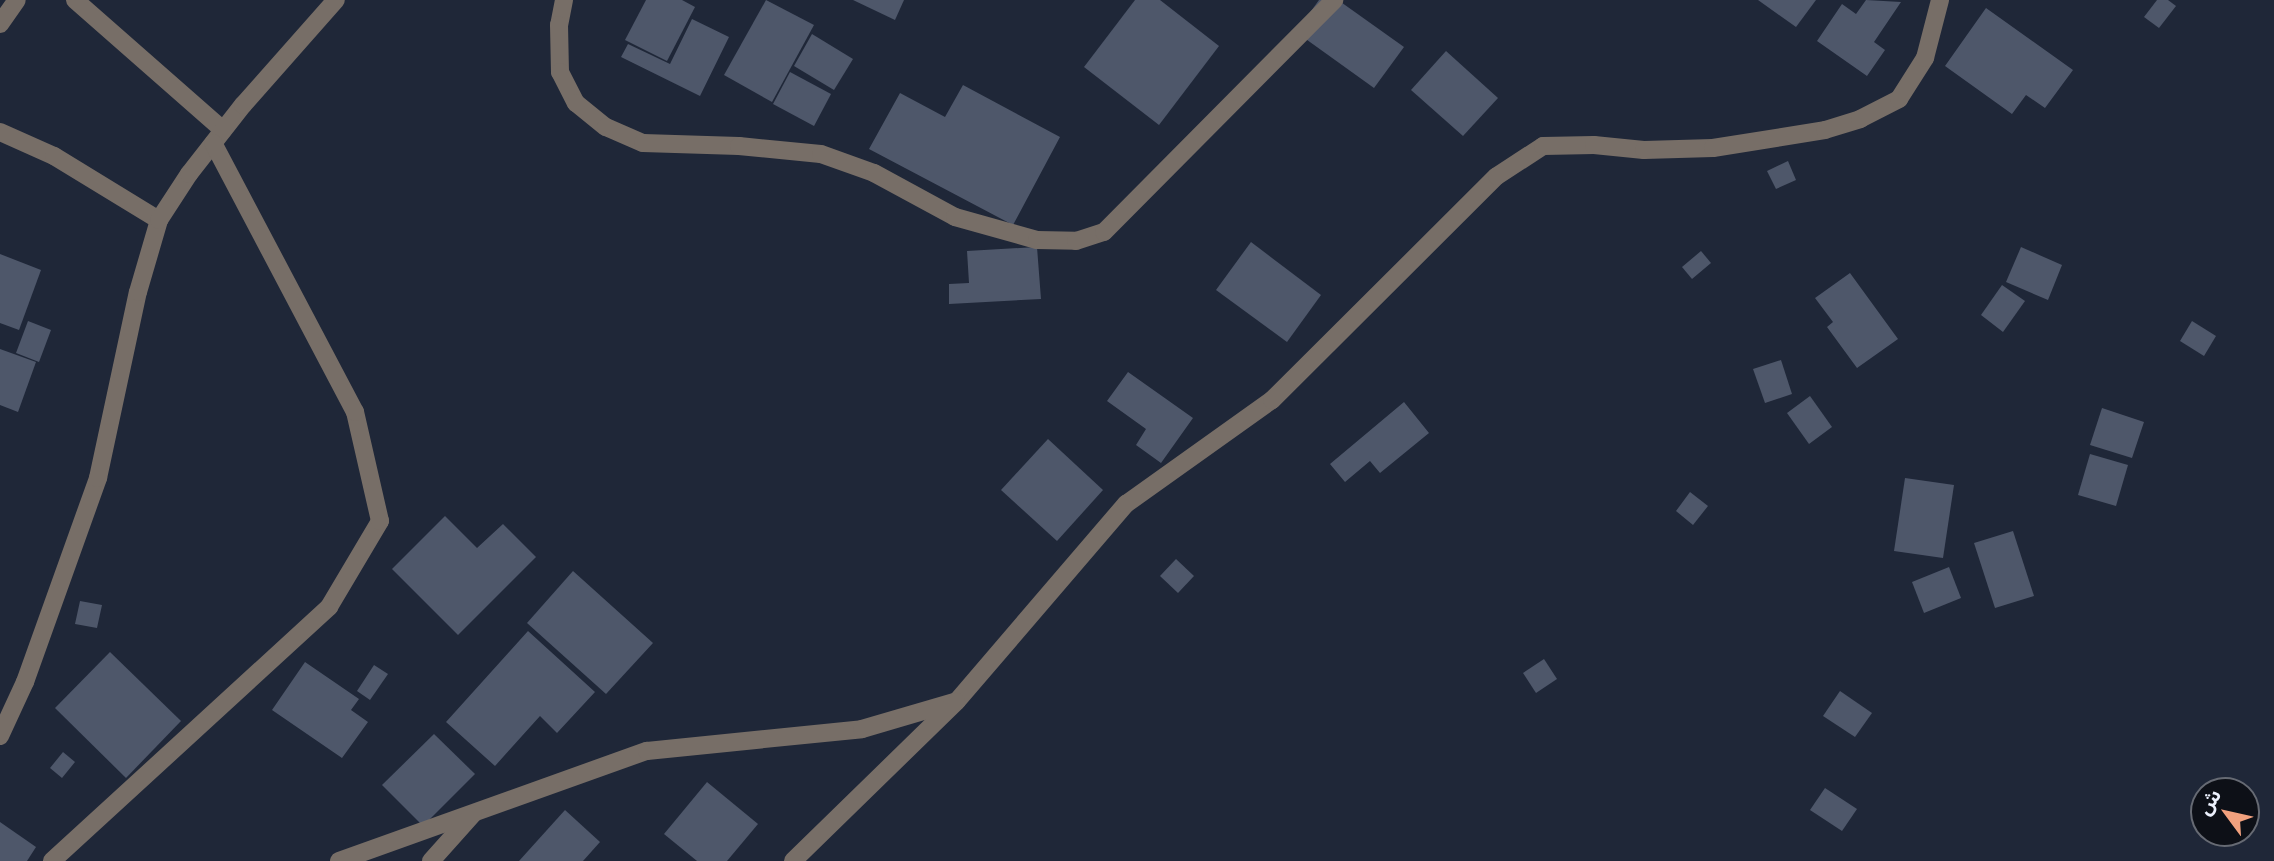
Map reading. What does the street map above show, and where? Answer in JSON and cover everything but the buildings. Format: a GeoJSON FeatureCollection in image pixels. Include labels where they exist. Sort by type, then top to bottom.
{"type":"FeatureCollection","features":[{"type":"Feature","properties":{"kind":"street"},"geometry":{"type":"LineString","coordinates":[[0,24],[17,0]]}},
{"type":"Feature","properties":{"kind":"street"},"geometry":{"type":"LineString","coordinates":[[52,861],[329,607],[380,521],[355,412],[218,136],[75,0]]}},
{"type":"Feature","properties":{"kind":"street"},"geometry":{"type":"LineString","coordinates":[[0,736],[25,682],[98,478],[138,292],[159,220],[218,136],[337,0]]}},
{"type":"Feature","properties":{"kind":"street"},"geometry":{"type":"LineString","coordinates":[[565,0],[559,25],[560,72],[576,103],[606,127],[642,143],[739,146],[821,154],[874,173],[955,217],[1037,240],[1076,241],[1104,232],[1334,0]]}},
{"type":"Feature","properties":{"kind":"street"},"geometry":{"type":"LineString","coordinates":[[793,861],[957,701],[1126,504],[1272,400],[1497,176],[1543,146],[1594,145],[1644,150],[1713,148],[1825,130],[1860,119],[1899,99],[1925,58],[1940,0]]}},
{"type":"Feature","properties":{"kind":"street"},"geometry":{"type":"LineString","coordinates":[[0,132],[54,156],[159,220]]}},
{"type":"Feature","properties":{"kind":"street"},"geometry":{"type":"LineString","coordinates":[[339,861],[647,751],[862,729],[957,701]]}},
{"type":"Feature","properties":{"kind":"street"},"geometry":{"type":"LineString","coordinates":[[431,861],[474,813]]}}]}
